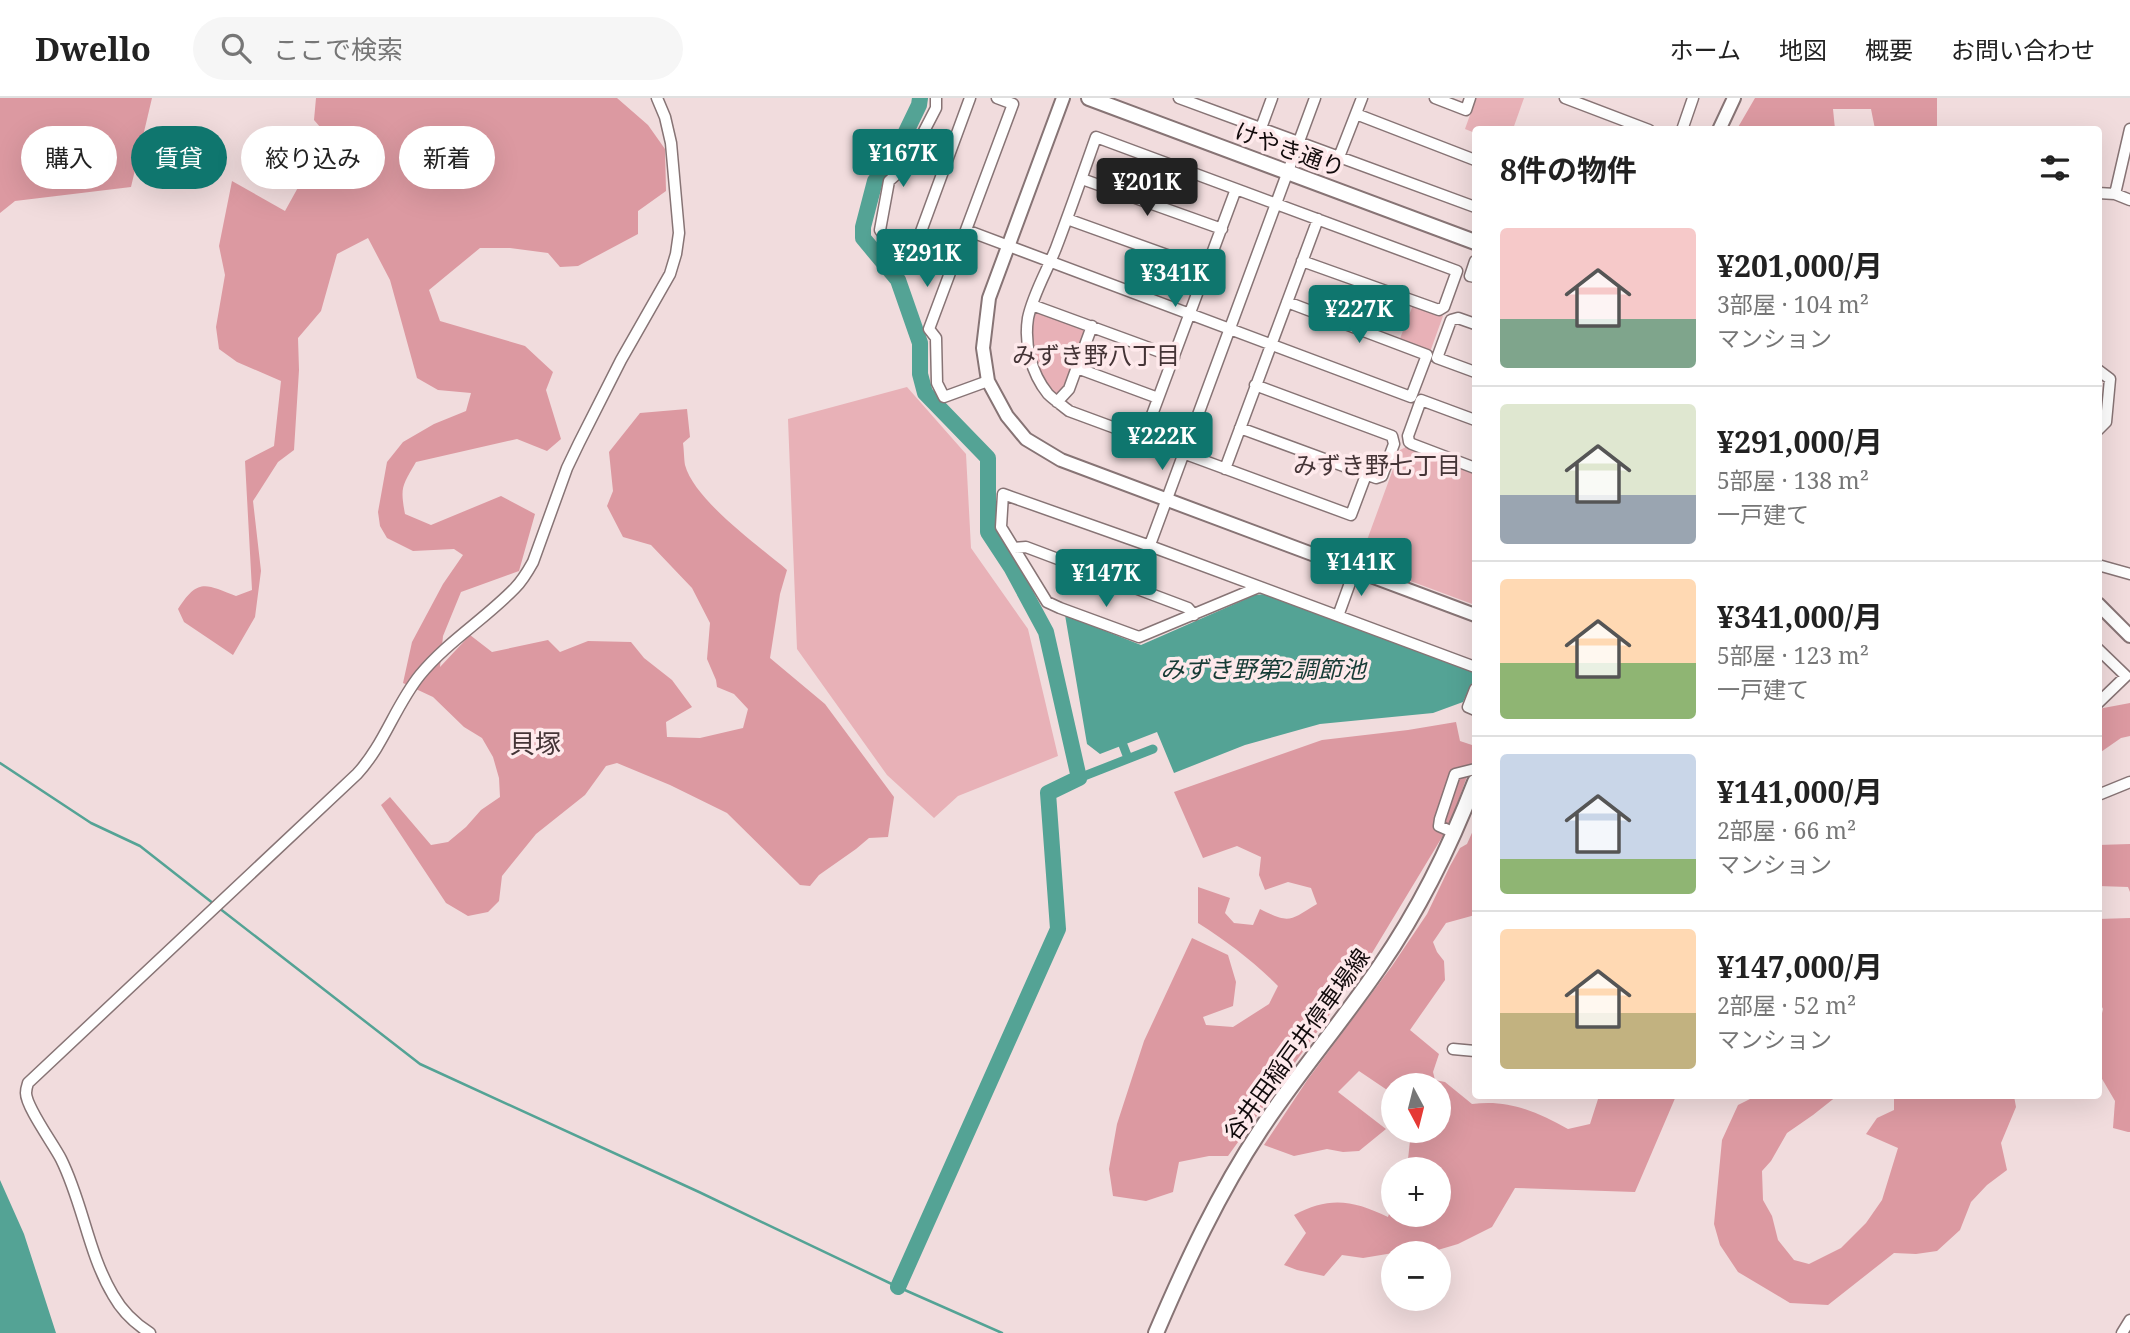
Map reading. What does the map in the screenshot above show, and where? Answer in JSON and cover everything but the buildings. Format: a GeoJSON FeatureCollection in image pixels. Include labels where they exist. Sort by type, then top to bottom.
{"type":"FeatureCollection","features":[{"type":"Feature","properties":{"kind":"main road","name":"けやき通り"},"geometry":{"type":"LineString","coordinates":[[1089,98],[1472,241]]}},
{"type":"Feature","properties":{"kind":"main road","name":"谷井田稲戸井停車場線"},"geometry":{"type":"LineString","coordinates":[[1156,1333],[1188,1260],[1231,1177],[1281,1100],[1382,964],[1425,894],[1472,790]]}},
{"type":"Feature","properties":{"kind":"street"},"geometry":{"type":"LineString","coordinates":[[150,1333],[130,1318],[113,1295],[101,1270],[75,1191],[51,1140],[27,1101],[25,1092],[28,1083],[363,767],[421,674],[460,635],[516,588],[533,562],[575,451],[621,360],[670,274],[676,254],[679,233],[671,143],[657,98]]}},
{"type":"Feature","properties":{"kind":"street"},"geometry":{"type":"LineString","coordinates":[[936,98],[936,108],[906,166],[889,181],[880,230],[891,245],[912,256],[951,269]]}},
{"type":"Feature","properties":{"kind":"street"},"geometry":{"type":"LineString","coordinates":[[912,256],[970,98]]}},
{"type":"Feature","properties":{"kind":"street"},"geometry":{"type":"LineString","coordinates":[[988,381],[944,397],[937,383],[936,338],[929,328],[1013,104],[997,98]]}},
{"type":"Feature","properties":{"kind":"street"},"geometry":{"type":"LineString","coordinates":[[1063,98],[989,298],[985,316],[983,348],[988,381],[1007,416],[1026,439],[1061,460],[1472,614]]}},
{"type":"Feature","properties":{"kind":"street"},"geometry":{"type":"LineString","coordinates":[[1179,98],[1472,206]]}},
{"type":"Feature","properties":{"kind":"street"},"geometry":{"type":"LineString","coordinates":[[1261,128],[1272,98]]}},
{"type":"Feature","properties":{"kind":"street"},"geometry":{"type":"LineString","coordinates":[[1134,588],[1315,98]]}},
{"type":"Feature","properties":{"kind":"street"},"geometry":{"type":"LineString","coordinates":[[1339,157],[1362,98]]}},
{"type":"Feature","properties":{"kind":"street"},"geometry":{"type":"LineString","coordinates":[[1435,98],[1466,110],[1470,98]]}},
{"type":"Feature","properties":{"kind":"street"},"geometry":{"type":"LineString","coordinates":[[1565,98],[1631,126]]}},
{"type":"Feature","properties":{"kind":"street"},"geometry":{"type":"LineString","coordinates":[[1683,126],[1693,98]]}},
{"type":"Feature","properties":{"kind":"street"},"geometry":{"type":"LineString","coordinates":[[1721,126],[1734,98]]}},
{"type":"Feature","properties":{"kind":"street"},"geometry":{"type":"LineString","coordinates":[[1356,114],[1472,159]]}},
{"type":"Feature","properties":{"kind":"street"},"geometry":{"type":"LineString","coordinates":[[2115,194],[2130,129]]}},
{"type":"Feature","properties":{"kind":"street"},"geometry":{"type":"LineString","coordinates":[[1302,261],[1439,310],[1444,307],[1457,271],[1096,137],[1028,317],[1030,358],[1043,386],[1069,411],[1351,515],[1366,475]]}},
{"type":"Feature","properties":{"kind":"street"},"geometry":{"type":"LineString","coordinates":[[1082,178],[1222,229]]}},
{"type":"Feature","properties":{"kind":"street"},"geometry":{"type":"LineString","coordinates":[[1143,439],[1236,188]]}},
{"type":"Feature","properties":{"kind":"street"},"geometry":{"type":"LineString","coordinates":[[2102,193],[2115,194],[2130,201]]}},
{"type":"Feature","properties":{"kind":"street"},"geometry":{"type":"LineString","coordinates":[[1067,219],[1206,270]]}},
{"type":"Feature","properties":{"kind":"street"},"geometry":{"type":"LineString","coordinates":[[1225,469],[1318,219]]}},
{"type":"Feature","properties":{"kind":"street"},"geometry":{"type":"LineString","coordinates":[[966,230],[1411,397],[1427,355],[1287,302]]}},
{"type":"Feature","properties":{"kind":"street"},"geometry":{"type":"LineString","coordinates":[[1032,305],[1174,357]]}},
{"type":"Feature","properties":{"kind":"street"},"geometry":{"type":"LineString","coordinates":[[1472,323],[1458,318],[1451,320],[1437,358],[1472,371]]}},
{"type":"Feature","properties":{"kind":"street"},"geometry":{"type":"LineString","coordinates":[[1058,402],[1069,389],[1092,326]]}},
{"type":"Feature","properties":{"kind":"street"},"geometry":{"type":"LineString","coordinates":[[1077,368],[1158,398]]}},
{"type":"Feature","properties":{"kind":"street"},"geometry":{"type":"LineString","coordinates":[[2102,374],[2110,379],[2106,422],[2102,426]]}},
{"type":"Feature","properties":{"kind":"street"},"geometry":{"type":"LineString","coordinates":[[1240,428],[1376,478],[1382,476],[1394,444],[1392,436],[1255,385]]}},
{"type":"Feature","properties":{"kind":"street"},"geometry":{"type":"LineString","coordinates":[[1472,419],[1421,400],[1408,436],[1412,444],[1472,467]]}},
{"type":"Feature","properties":{"kind":"street"},"geometry":{"type":"LineString","coordinates":[[1259,587],[1139,637],[1047,602],[1001,527],[1003,494],[1150,545],[1472,666]]}},
{"type":"Feature","properties":{"kind":"street"},"geometry":{"type":"LineString","coordinates":[[1013,548],[1026,547],[1188,608],[1194,615]]}},
{"type":"Feature","properties":{"kind":"street"},"geometry":{"type":"LineString","coordinates":[[2102,566],[2130,574]]}},
{"type":"Feature","properties":{"kind":"street"},"geometry":{"type":"LineString","coordinates":[[1338,616],[1355,569]]}},
{"type":"Feature","properties":{"kind":"street"},"geometry":{"type":"LineString","coordinates":[[2102,608],[2130,636]]}},
{"type":"Feature","properties":{"kind":"street"},"geometry":{"type":"LineString","coordinates":[[2102,653],[2126,676],[2102,699]]}},
{"type":"Feature","properties":{"kind":"street"},"geometry":{"type":"LineString","coordinates":[[1455,832],[1439,827],[1440,819],[1455,774],[1472,770]]}},
{"type":"Feature","properties":{"kind":"street"},"geometry":{"type":"LineString","coordinates":[[2102,793],[2130,782]]}},
{"type":"Feature","properties":{"kind":"street"},"geometry":{"type":"LineString","coordinates":[[1453,1049],[1472,1051]]}},
{"type":"Feature","properties":{"kind":"street"},"geometry":{"type":"LineString","coordinates":[[2122,1333],[2130,1320]]}},
{"type":"Feature","properties":{"kind":"shaded area"},"geometry":{"type":"Polygon","coordinates":[[[0,98],[152,98],[145,126],[131,126],[131,187],[117,189],[117,126],[21,126],[21,189],[114,189],[15,201],[0,213],[0,98]]]}},
{"type":"Feature","properties":{"kind":"shaded area"},"geometry":{"type":"Polygon","coordinates":[[[316,98],[617,98],[648,125],[665,149],[666,191],[638,211],[638,234],[578,266],[560,267],[548,253],[510,248],[480,248],[429,290],[440,321],[525,346],[553,372],[546,390],[561,439],[547,451],[517,439],[416,462],[408,476],[403,487],[405,514],[431,525],[501,496],[535,514],[519,571],[461,592],[443,636],[440,667],[470,635],[492,652],[548,640],[560,652],[588,641],[631,642],[644,658],[672,680],[692,707],[666,722],[667,737],[700,738],[743,728],[748,709],[734,694],[717,687],[707,659],[710,623],[692,588],[651,545],[623,537],[607,506],[613,491],[609,452],[640,413],[687,409],[690,437],[683,443],[685,465],[691,479],[714,508],[787,570],[780,594],[770,658],[825,704],[894,797],[888,837],[869,838],[819,875],[810,886],[800,885],[727,813],[617,763],[606,766],[585,795],[536,834],[502,876],[499,901],[488,912],[468,916],[446,903],[381,805],[390,797],[431,845],[448,842],[481,810],[500,797],[499,778],[493,757],[482,738],[464,727],[433,697],[403,683],[412,642],[443,584],[463,555],[454,549],[413,551],[387,538],[380,526],[378,512],[387,462],[403,442],[434,424],[466,411],[471,393],[438,390],[417,378],[390,280],[368,238],[337,254],[321,311],[298,338],[299,370],[294,450],[278,462],[253,501],[261,571],[255,617],[233,655],[184,622],[178,609],[197,588],[209,587],[236,596],[252,590],[245,461],[274,446],[281,381],[237,362],[219,349],[216,327],[225,275],[219,246],[232,181],[241,186],[241,189],[246,189],[285,211],[297,189],[385,189],[385,126],[319,126],[314,120],[316,98]]]}},
{"type":"Feature","properties":{"kind":"shaded area"},"geometry":{"type":"Polygon","coordinates":[[[1476,98],[1524,98],[1514,126],[1472,126],[1472,132],[1465,129],[1476,98]]]}},
{"type":"Feature","properties":{"kind":"shaded area"},"geometry":{"type":"Polygon","coordinates":[[[1755,98],[1937,98],[1937,126],[1874,126],[1871,109],[1833,109],[1835,126],[1739,126],[1755,98]]]}},
{"type":"Feature","properties":{"kind":"shaded area"},"geometry":{"type":"Polygon","coordinates":[[[1413,305],[1443,316],[1430,352],[1399,341],[1413,305]]]}},
{"type":"Feature","properties":{"kind":"shaded area"},"geometry":{"type":"Polygon","coordinates":[[[1034,312],[1086,327],[1066,388],[1058,396],[1043,377],[1034,357],[1034,312]]]}},
{"type":"Feature","properties":{"kind":"shaded area"},"geometry":{"type":"Polygon","coordinates":[[[907,387],[966,454],[971,548],[1028,629],[1058,756],[958,796],[934,818],[887,775],[797,649],[788,419],[907,387]]]}},
{"type":"Feature","properties":{"kind":"shaded area"},"geometry":{"type":"Polygon","coordinates":[[[1408,446],[1472,470],[1472,604],[1359,562],[1400,450],[1408,446]]]}},
{"type":"Feature","properties":{"kind":"shaded area"},"geometry":{"type":"Polygon","coordinates":[[[2130,703],[2130,736],[2121,738],[2102,751],[2102,708],[2130,703]]]}},
{"type":"Feature","properties":{"kind":"shaded area"},"geometry":{"type":"Polygon","coordinates":[[[1456,722],[1460,741],[1472,745],[1472,762],[1450,824],[1363,968],[1228,1156],[1209,1156],[1179,1162],[1173,1192],[1146,1201],[1113,1196],[1109,1169],[1117,1124],[1144,1041],[1192,938],[1228,955],[1236,982],[1233,1006],[1203,1017],[1206,1025],[1233,1027],[1269,1004],[1278,986],[1240,952],[1198,923],[1198,887],[1230,898],[1225,913],[1234,923],[1253,925],[1260,909],[1278,917],[1289,918],[1317,904],[1311,888],[1288,882],[1265,890],[1259,875],[1261,857],[1237,846],[1203,858],[1174,792],[1322,740],[1456,722]]]}},
{"type":"Feature","properties":{"kind":"shaded area"},"geometry":{"type":"Polygon","coordinates":[[[1472,833],[1472,916],[1446,923],[1433,942],[1444,961],[1445,980],[1410,1030],[1439,1054],[1433,1073],[1381,1073],[1381,1086],[1359,1071],[1338,1092],[1381,1125],[1381,1133],[1359,1151],[1327,1149],[1294,1156],[1264,1145],[1308,1079],[1427,914],[1460,848],[1467,844],[1472,833]]]}},
{"type":"Feature","properties":{"kind":"shaded area"},"geometry":{"type":"Polygon","coordinates":[[[2130,844],[2130,892],[2128,887],[2102,886],[2102,845],[2130,844]]]}},
{"type":"Feature","properties":{"kind":"shaded area"},"geometry":{"type":"Polygon","coordinates":[[[2130,918],[2130,1132],[2113,1128],[2115,1101],[2102,1079],[2102,919],[2130,918]]]}},
{"type":"Feature","properties":{"kind":"shaded area"},"geometry":{"type":"Polygon","coordinates":[[[1451,1087],[1472,1104],[1498,1103],[1522,1108],[1568,1129],[1590,1124],[1598,1099],[1675,1099],[1635,1192],[1515,1188],[1492,1227],[1458,1244],[1451,1246],[1451,1241],[1381,1241],[1381,1255],[1363,1258],[1342,1255],[1324,1276],[1284,1265],[1306,1233],[1294,1215],[1319,1205],[1341,1202],[1363,1207],[1381,1214],[1381,1227],[1451,1227],[1451,1157],[1408,1157],[1410,1143],[1451,1143],[1451,1087]]]}},
{"type":"Feature","properties":{"kind":"shaded area"},"geometry":{"type":"Polygon","coordinates":[[[1750,1099],[1833,1099],[1787,1133],[1762,1171],[1763,1200],[1772,1216],[1778,1240],[1794,1260],[1809,1264],[1841,1248],[1866,1223],[1882,1200],[1898,1148],[1866,1134],[1877,1118],[1894,1110],[1894,1099],[2015,1099],[2016,1107],[2001,1143],[2007,1170],[1971,1202],[1960,1230],[1937,1251],[1894,1253],[1828,1305],[1790,1303],[1738,1272],[1720,1245],[1714,1224],[1722,1140],[1738,1105],[1750,1099]]]}},
{"type":"Feature","properties":{"kind":"water","name":"みずき野第2調節池"},"geometry":{"type":"Polygon","coordinates":[[[1264,594],[1471,671],[1472,683],[1463,702],[1433,713],[1320,724],[1245,745],[1174,773],[1157,732],[1100,754],[1087,744],[1065,615],[1141,645],[1255,595],[1264,594]]]}},
{"type":"Feature","properties":{"kind":"water"},"geometry":{"type":"Polygon","coordinates":[[[0,1180],[24,1234],[56,1333],[0,1333],[0,1180]]]}},
{"type":"Feature","properties":{"kind":"waterway"},"geometry":{"type":"LineString","coordinates":[[898,1287],[1058,929],[1048,793],[1079,778],[1046,632],[1011,567],[988,532],[988,458],[925,393],[920,374],[920,343],[898,280],[863,238],[863,227],[875,181],[893,159],[920,98]]}},
{"type":"Feature","properties":{"kind":"waterway"},"geometry":{"type":"LineString","coordinates":[[1123,745],[1128,758]]}},
{"type":"Feature","properties":{"kind":"waterway"},"geometry":{"type":"LineString","coordinates":[[1079,778],[1153,749]]}},
{"type":"Feature","properties":{"kind":"waterway"},"geometry":{"type":"LineString","coordinates":[[0,763],[91,823],[140,846],[214,904]]}},
{"type":"Feature","properties":{"kind":"waterway"},"geometry":{"type":"LineString","coordinates":[[219,908],[420,1064],[1002,1333]]}},
{"type":"Feature","properties":{"kind":"district","name":"みずき野八丁目"},"geometry":{"type":"Point","coordinates":[1096,354]}},
{"type":"Feature","properties":{"kind":"district","name":"みずき野七丁目"},"geometry":{"type":"Point","coordinates":[1377,464]}},
{"type":"Feature","properties":{"kind":"district","name":"貝塚"},"geometry":{"type":"Point","coordinates":[535,743]}}]}
